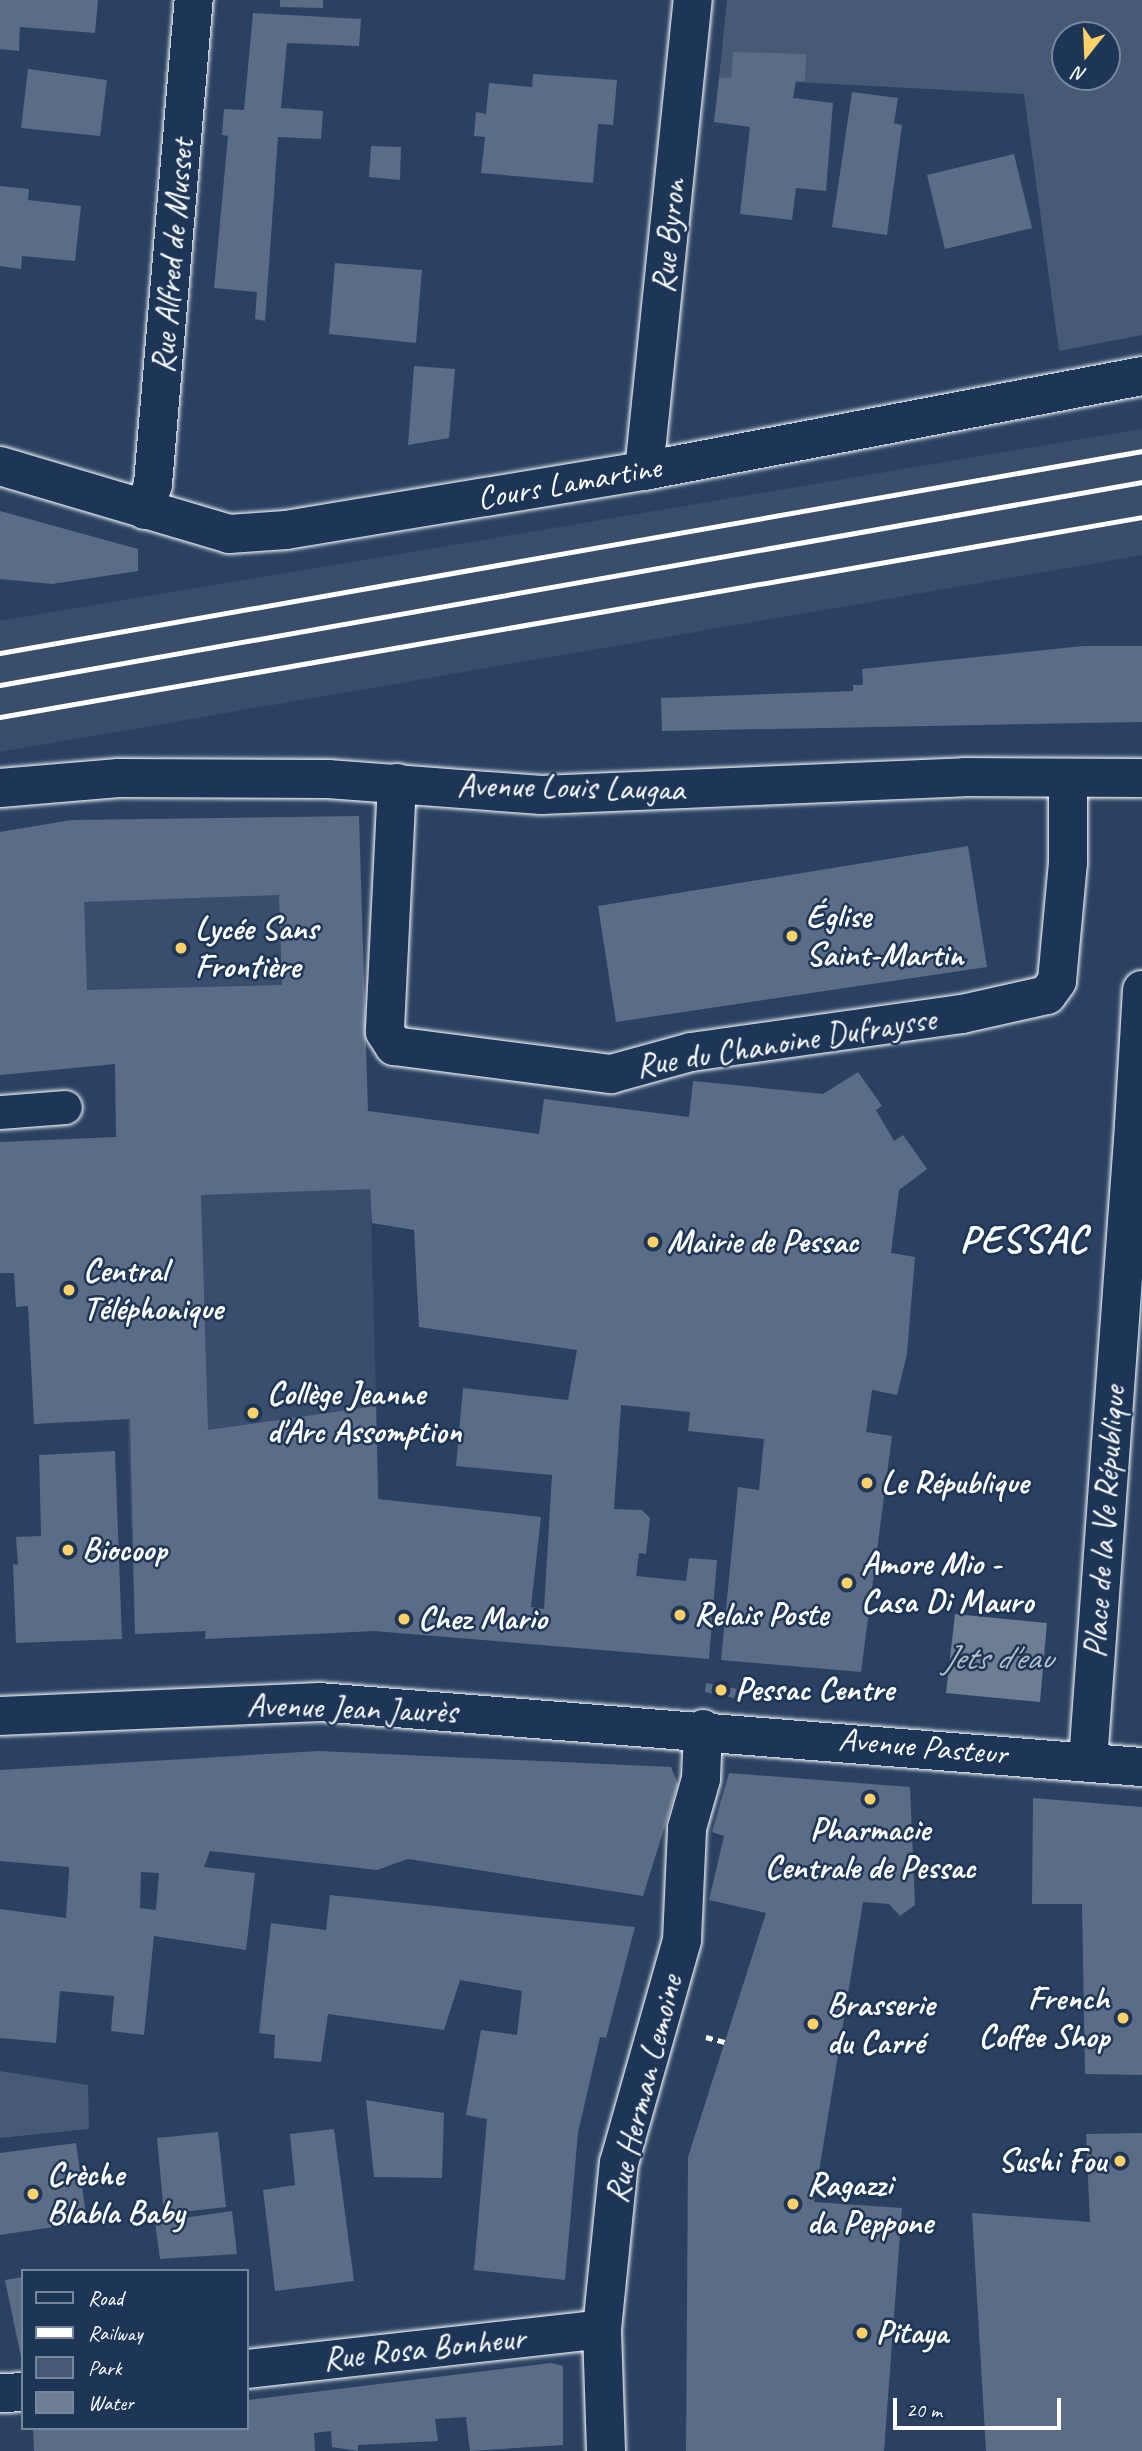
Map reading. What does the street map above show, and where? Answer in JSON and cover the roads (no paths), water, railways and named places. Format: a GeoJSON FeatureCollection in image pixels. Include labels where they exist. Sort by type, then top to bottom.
{"type":"FeatureCollection","features":[{"type":"Feature","properties":{"kind":"street","name":"Rue Alfred de Musset"},"geometry":{"type":"LineString","coordinates":[[145,510],[153,484],[194,0]]}},
{"type":"Feature","properties":{"kind":"street","name":"Rue Byron"},"geometry":{"type":"LineString","coordinates":[[644,471],[693,0]]}},
{"type":"Feature","properties":{"kind":"street","name":"Cours Lamartine"},"geometry":{"type":"LineString","coordinates":[[0,466],[229,534],[286,530],[644,471],[1142,376]]}},
{"type":"Feature","properties":{"kind":"street","name":"Avenue Louis Laugaa"},"geometry":{"type":"LineString","coordinates":[[0,788],[119,778],[397,783],[541,795],[1142,778]]}},
{"type":"Feature","properties":{"kind":"street","name":"Rue du Chanoine Dufraysse"},"geometry":{"type":"LineString","coordinates":[[397,783],[386,1032],[394,1046],[611,1074],[691,1052],[1033,1002],[1057,981],[1068,862],[1068,778]]}},
{"type":"Feature","properties":{"kind":"street","name":"Place de la Ve République"},"geometry":{"type":"LineString","coordinates":[[1088,1762],[1138,1127],[1142,990]]}},
{"type":"Feature","properties":{"kind":"street","name":"Avenue Jean Jaurès"},"geometry":{"type":"LineString","coordinates":[[0,1716],[319,1702],[703,1729]]}},
{"type":"Feature","properties":{"kind":"street","name":"Avenue Pasteur"},"geometry":{"type":"LineString","coordinates":[[703,1729],[1142,1767]]}},
{"type":"Feature","properties":{"kind":"street","name":"Rue Herman Lemoine"},"geometry":{"type":"LineString","coordinates":[[607,2451],[602,2329],[619,2162],[682,1940],[687,1828],[701,1779],[703,1729]]}},
{"type":"Feature","properties":{"kind":"street","name":"Rue Rosa Bonheur"},"geometry":{"type":"LineString","coordinates":[[248,2369],[602,2329]]}},
{"type":"Feature","properties":{"kind":"street"},"geometry":{"type":"LineString","coordinates":[[0,2393],[21,2392]]}},
{"type":"Feature","properties":{"kind":"lane"},"geometry":{"type":"LineString","coordinates":[[0,1112],[65,1107]]}},
{"type":"Feature","properties":{"kind":"water","name":"Jets d'eau"},"geometry":{"type":"Polygon","coordinates":[[[955,1614],[1047,1623],[1040,1702],[946,1693],[955,1614]]]}},
{"type":"Feature","properties":{"kind":"railway"},"geometry":{"type":"LineString","coordinates":[[0,653],[1142,451]]}},
{"type":"Feature","properties":{"kind":"railway"},"geometry":{"type":"LineString","coordinates":[[0,685],[1142,482]]}},
{"type":"Feature","properties":{"kind":"railway"},"geometry":{"type":"LineString","coordinates":[[0,717],[1142,517]]}},
{"type":"Feature","properties":{"kind":"place","name":"Église Saint-Martin"},"geometry":{"type":"Point","coordinates":[792,936]}},
{"type":"Feature","properties":{"kind":"place","name":"Lycée Sans Frontière"},"geometry":{"type":"Point","coordinates":[181,948]}},
{"type":"Feature","properties":{"kind":"place","name":"Mairie de Pessac"},"geometry":{"type":"Point","coordinates":[653,1242]}},
{"type":"Feature","properties":{"kind":"place","name":"Central Téléphonique"},"geometry":{"type":"Point","coordinates":[69,1290]}},
{"type":"Feature","properties":{"kind":"place","name":"Collège Jeanne d'Arc Assomption"},"geometry":{"type":"Point","coordinates":[253,1413]}},
{"type":"Feature","properties":{"kind":"place","name":"Le République"},"geometry":{"type":"Point","coordinates":[867,1483]}},
{"type":"Feature","properties":{"kind":"place","name":"Biocoop"},"geometry":{"type":"Point","coordinates":[68,1550]}},
{"type":"Feature","properties":{"kind":"place","name":"Amore Mio - Casa Di Mauro"},"geometry":{"type":"Point","coordinates":[847,1583]}},
{"type":"Feature","properties":{"kind":"place","name":"Relais Poste"},"geometry":{"type":"Point","coordinates":[680,1615]}},
{"type":"Feature","properties":{"kind":"place","name":"Chez Mario"},"geometry":{"type":"Point","coordinates":[404,1619]}},
{"type":"Feature","properties":{"kind":"place","name":"Pessac Centre"},"geometry":{"type":"Point","coordinates":[721,1690]}},
{"type":"Feature","properties":{"kind":"place","name":"Pharmacie Centrale de Pessac"},"geometry":{"type":"Point","coordinates":[870,1799]}},
{"type":"Feature","properties":{"kind":"place","name":"French Coffee Shop"},"geometry":{"type":"Point","coordinates":[1123,2018]}},
{"type":"Feature","properties":{"kind":"place","name":"Brasserie du Carré"},"geometry":{"type":"Point","coordinates":[813,2024]}},
{"type":"Feature","properties":{"kind":"place","name":"Sushi Fou"},"geometry":{"type":"Point","coordinates":[1120,2161]}},
{"type":"Feature","properties":{"kind":"place","name":"Crèche Blabla Baby"},"geometry":{"type":"Point","coordinates":[33,2194]}},
{"type":"Feature","properties":{"kind":"place","name":"Ragazzi da Peppone"},"geometry":{"type":"Point","coordinates":[793,2204]}},
{"type":"Feature","properties":{"kind":"place","name":"Pitaya"},"geometry":{"type":"Point","coordinates":[862,2333]}},
{"type":"Feature","properties":{"kind":"district","name":"PESSAC"},"geometry":{"type":"Point","coordinates":[1024,1239]}}]}
